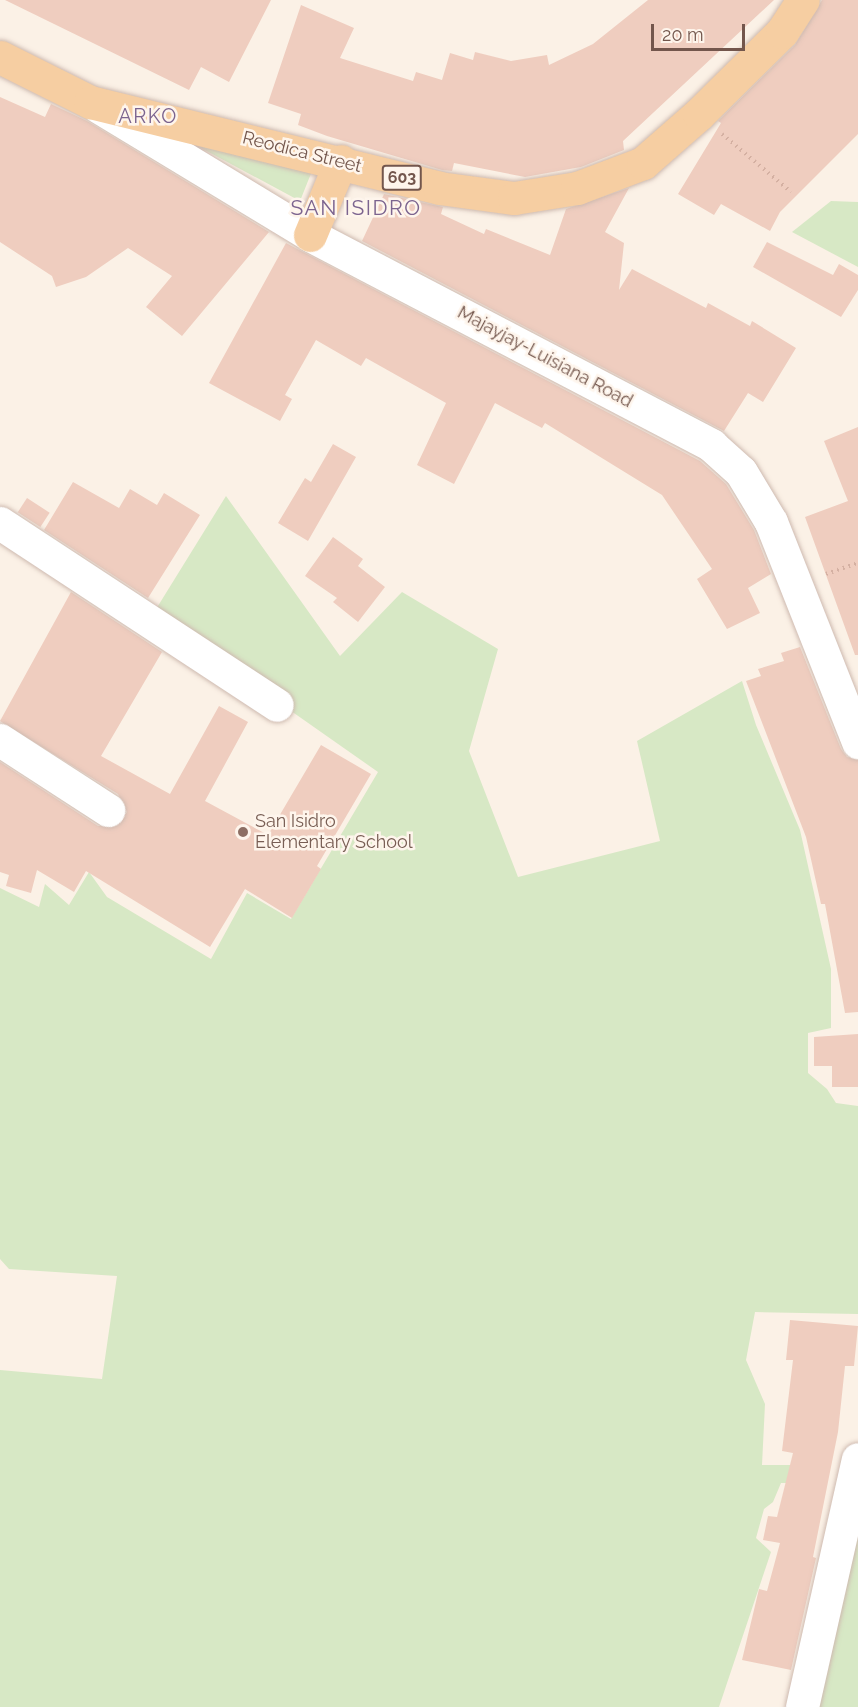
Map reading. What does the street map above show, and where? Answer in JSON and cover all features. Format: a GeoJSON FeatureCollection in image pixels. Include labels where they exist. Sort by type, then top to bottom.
{"type":"FeatureCollection","features":[{"type":"Feature","properties":{"kind":"main road","name":"603"},"geometry":{"type":"LineString","coordinates":[[699,114],[782,32],[803,0]]}},
{"type":"Feature","properties":{"kind":"main road","name":"Reodica Street"},"geometry":{"type":"LineString","coordinates":[[0,57],[90,102],[341,161],[439,188],[514,198],[577,188],[643,163],[699,114]]}},
{"type":"Feature","properties":{"kind":"main road"},"geometry":{"type":"LineString","coordinates":[[310,235],[341,161]]}},
{"type":"Feature","properties":{"kind":"street","name":"Majayjay-Luisiana Road"},"geometry":{"type":"LineString","coordinates":[[90,102],[310,235],[711,445],[741,472],[771,522],[858,742]]}},
{"type":"Feature","properties":{"kind":"street"},"geometry":{"type":"LineString","coordinates":[[3,532],[277,705]]}},
{"type":"Feature","properties":{"kind":"street"},"geometry":{"type":"LineString","coordinates":[[0,740],[108,810]]}},
{"type":"Feature","properties":{"kind":"street"},"geometry":{"type":"LineString","coordinates":[[802,1707],[858,1459]]}},
{"type":"Feature","properties":{"kind":"path"},"geometry":{"type":"LineString","coordinates":[[699,114],[791,192]]}},
{"type":"Feature","properties":{"kind":"green space"},"geometry":{"type":"Polygon","coordinates":[[[164,128],[314,166],[300,201],[164,128]]]}},
{"type":"Feature","properties":{"kind":"green space"},"geometry":{"type":"Polygon","coordinates":[[[831,201],[858,202],[858,267],[792,232],[831,201]]]}},
{"type":"Feature","properties":{"kind":"green space"},"geometry":{"type":"Polygon","coordinates":[[[226,496],[340,656],[402,592],[498,649],[469,751],[518,877],[660,841],[637,741],[742,681],[756,725],[800,830],[831,969],[831,1028],[808,1033],[808,1073],[827,1089],[836,1103],[858,1106],[858,1314],[755,1312],[746,1360],[765,1404],[762,1465],[791,1465],[791,1483],[781,1483],[773,1502],[764,1509],[756,1538],[771,1552],[719,1707],[0,1707],[0,1370],[102,1379],[117,1276],[9,1269],[0,1259],[0,888],[39,907],[45,884],[69,905],[89,872],[107,897],[211,959],[247,893],[291,919],[378,772],[153,614],[226,496]]]}},
{"type":"Feature","properties":{"kind":"green space"},"geometry":{"type":"Polygon","coordinates":[[[858,1522],[858,1707],[818,1707],[858,1522]]]}},
{"type":"Feature","properties":{"kind":"building"},"geometry":{"type":"Polygon","coordinates":[[[5,0],[271,0],[229,82],[201,67],[189,90],[5,0]]]}},
{"type":"Feature","properties":{"kind":"building"},"geometry":{"type":"Polygon","coordinates":[[[648,0],[774,0],[623,141],[624,150],[581,167],[525,177],[454,163],[452,171],[442,170],[327,136],[298,125],[301,114],[268,103],[301,5],[354,28],[340,58],[413,81],[416,72],[442,80],[450,53],[473,60],[475,52],[511,61],[547,55],[549,65],[593,44],[648,0]]]}},
{"type":"Feature","properties":{"kind":"building"},"geometry":{"type":"Polygon","coordinates":[[[822,0],[858,0],[858,134],[780,212],[770,231],[721,204],[714,215],[678,194],[721,123],[718,121],[795,45],[822,0]]]}},
{"type":"Feature","properties":{"kind":"building"},"geometry":{"type":"Polygon","coordinates":[[[0,97],[45,117],[51,104],[87,121],[269,232],[182,336],[146,307],[172,276],[128,248],[86,277],[56,287],[52,276],[0,242],[0,97]]]}},
{"type":"Feature","properties":{"kind":"building"},"geometry":{"type":"Polygon","coordinates":[[[629,188],[605,232],[624,243],[619,290],[632,269],[706,308],[708,303],[750,326],[752,321],[796,348],[763,402],[748,393],[724,431],[362,241],[384,194],[443,207],[441,214],[484,234],[486,229],[550,255],[566,209],[629,188]]]}},
{"type":"Feature","properties":{"kind":"building"},"geometry":{"type":"Polygon","coordinates":[[[767,242],[833,275],[839,264],[858,275],[858,290],[841,317],[753,267],[767,242]]]}},
{"type":"Feature","properties":{"kind":"building"},"geometry":{"type":"Polygon","coordinates":[[[286,243],[700,461],[726,484],[754,530],[771,574],[748,588],[760,613],[727,629],[697,579],[712,569],[662,495],[545,423],[542,428],[495,403],[454,484],[417,465],[446,403],[366,358],[361,366],[316,340],[285,395],[292,399],[280,421],[209,383],[286,243]]]}},
{"type":"Feature","properties":{"kind":"building"},"geometry":{"type":"Polygon","coordinates":[[[858,427],[858,655],[855,655],[805,517],[848,501],[824,441],[858,427]]]}},
{"type":"Feature","properties":{"kind":"building"},"geometry":{"type":"Polygon","coordinates":[[[333,444],[356,457],[308,541],[278,523],[305,478],[311,482],[333,444]]]}},
{"type":"Feature","properties":{"kind":"building"},"geometry":{"type":"Polygon","coordinates":[[[73,482],[119,508],[130,489],[157,505],[164,493],[200,515],[148,598],[44,530],[73,482]]]}},
{"type":"Feature","properties":{"kind":"building"},"geometry":{"type":"Polygon","coordinates":[[[27,498],[50,513],[40,527],[18,512],[27,498]]]}},
{"type":"Feature","properties":{"kind":"building"},"geometry":{"type":"Polygon","coordinates":[[[333,537],[363,559],[358,566],[385,587],[358,622],[333,602],[337,598],[305,576],[333,537]]]}},
{"type":"Feature","properties":{"kind":"building"},"geometry":{"type":"Polygon","coordinates":[[[71,592],[162,652],[101,756],[170,794],[219,706],[248,722],[205,801],[268,835],[321,745],[371,774],[317,866],[321,869],[292,918],[245,889],[210,947],[86,871],[74,892],[37,870],[31,893],[6,886],[9,875],[0,872],[0,762],[98,826],[117,826],[127,812],[118,794],[0,721],[71,592]]]}},
{"type":"Feature","properties":{"kind":"building"},"geometry":{"type":"Polygon","coordinates":[[[800,647],[841,749],[847,757],[858,760],[858,1012],[845,1013],[825,904],[821,904],[806,837],[746,681],[761,676],[758,669],[784,661],[781,653],[800,647]]]}},
{"type":"Feature","properties":{"kind":"building"},"geometry":{"type":"Polygon","coordinates":[[[858,1034],[858,1087],[832,1087],[832,1066],[814,1066],[814,1037],[858,1034]]]}},
{"type":"Feature","properties":{"kind":"building"},"geometry":{"type":"Polygon","coordinates":[[[790,1320],[858,1326],[854,1366],[845,1366],[838,1432],[813,1557],[816,1558],[791,1670],[742,1660],[759,1589],[767,1591],[780,1543],[763,1540],[768,1516],[777,1517],[793,1453],[782,1451],[793,1360],[786,1360],[790,1320]]]}},
{"type":"Feature","properties":{"kind":"place","name":"San Isidro Elementary School"},"geometry":{"type":"Point","coordinates":[243,832]}},
{"type":"Feature","properties":{"kind":"district","name":"ARKO"},"geometry":{"type":"Point","coordinates":[148,116]}},
{"type":"Feature","properties":{"kind":"district","name":"SAN ISIDRO"},"geometry":{"type":"Point","coordinates":[356,208]}}]}
